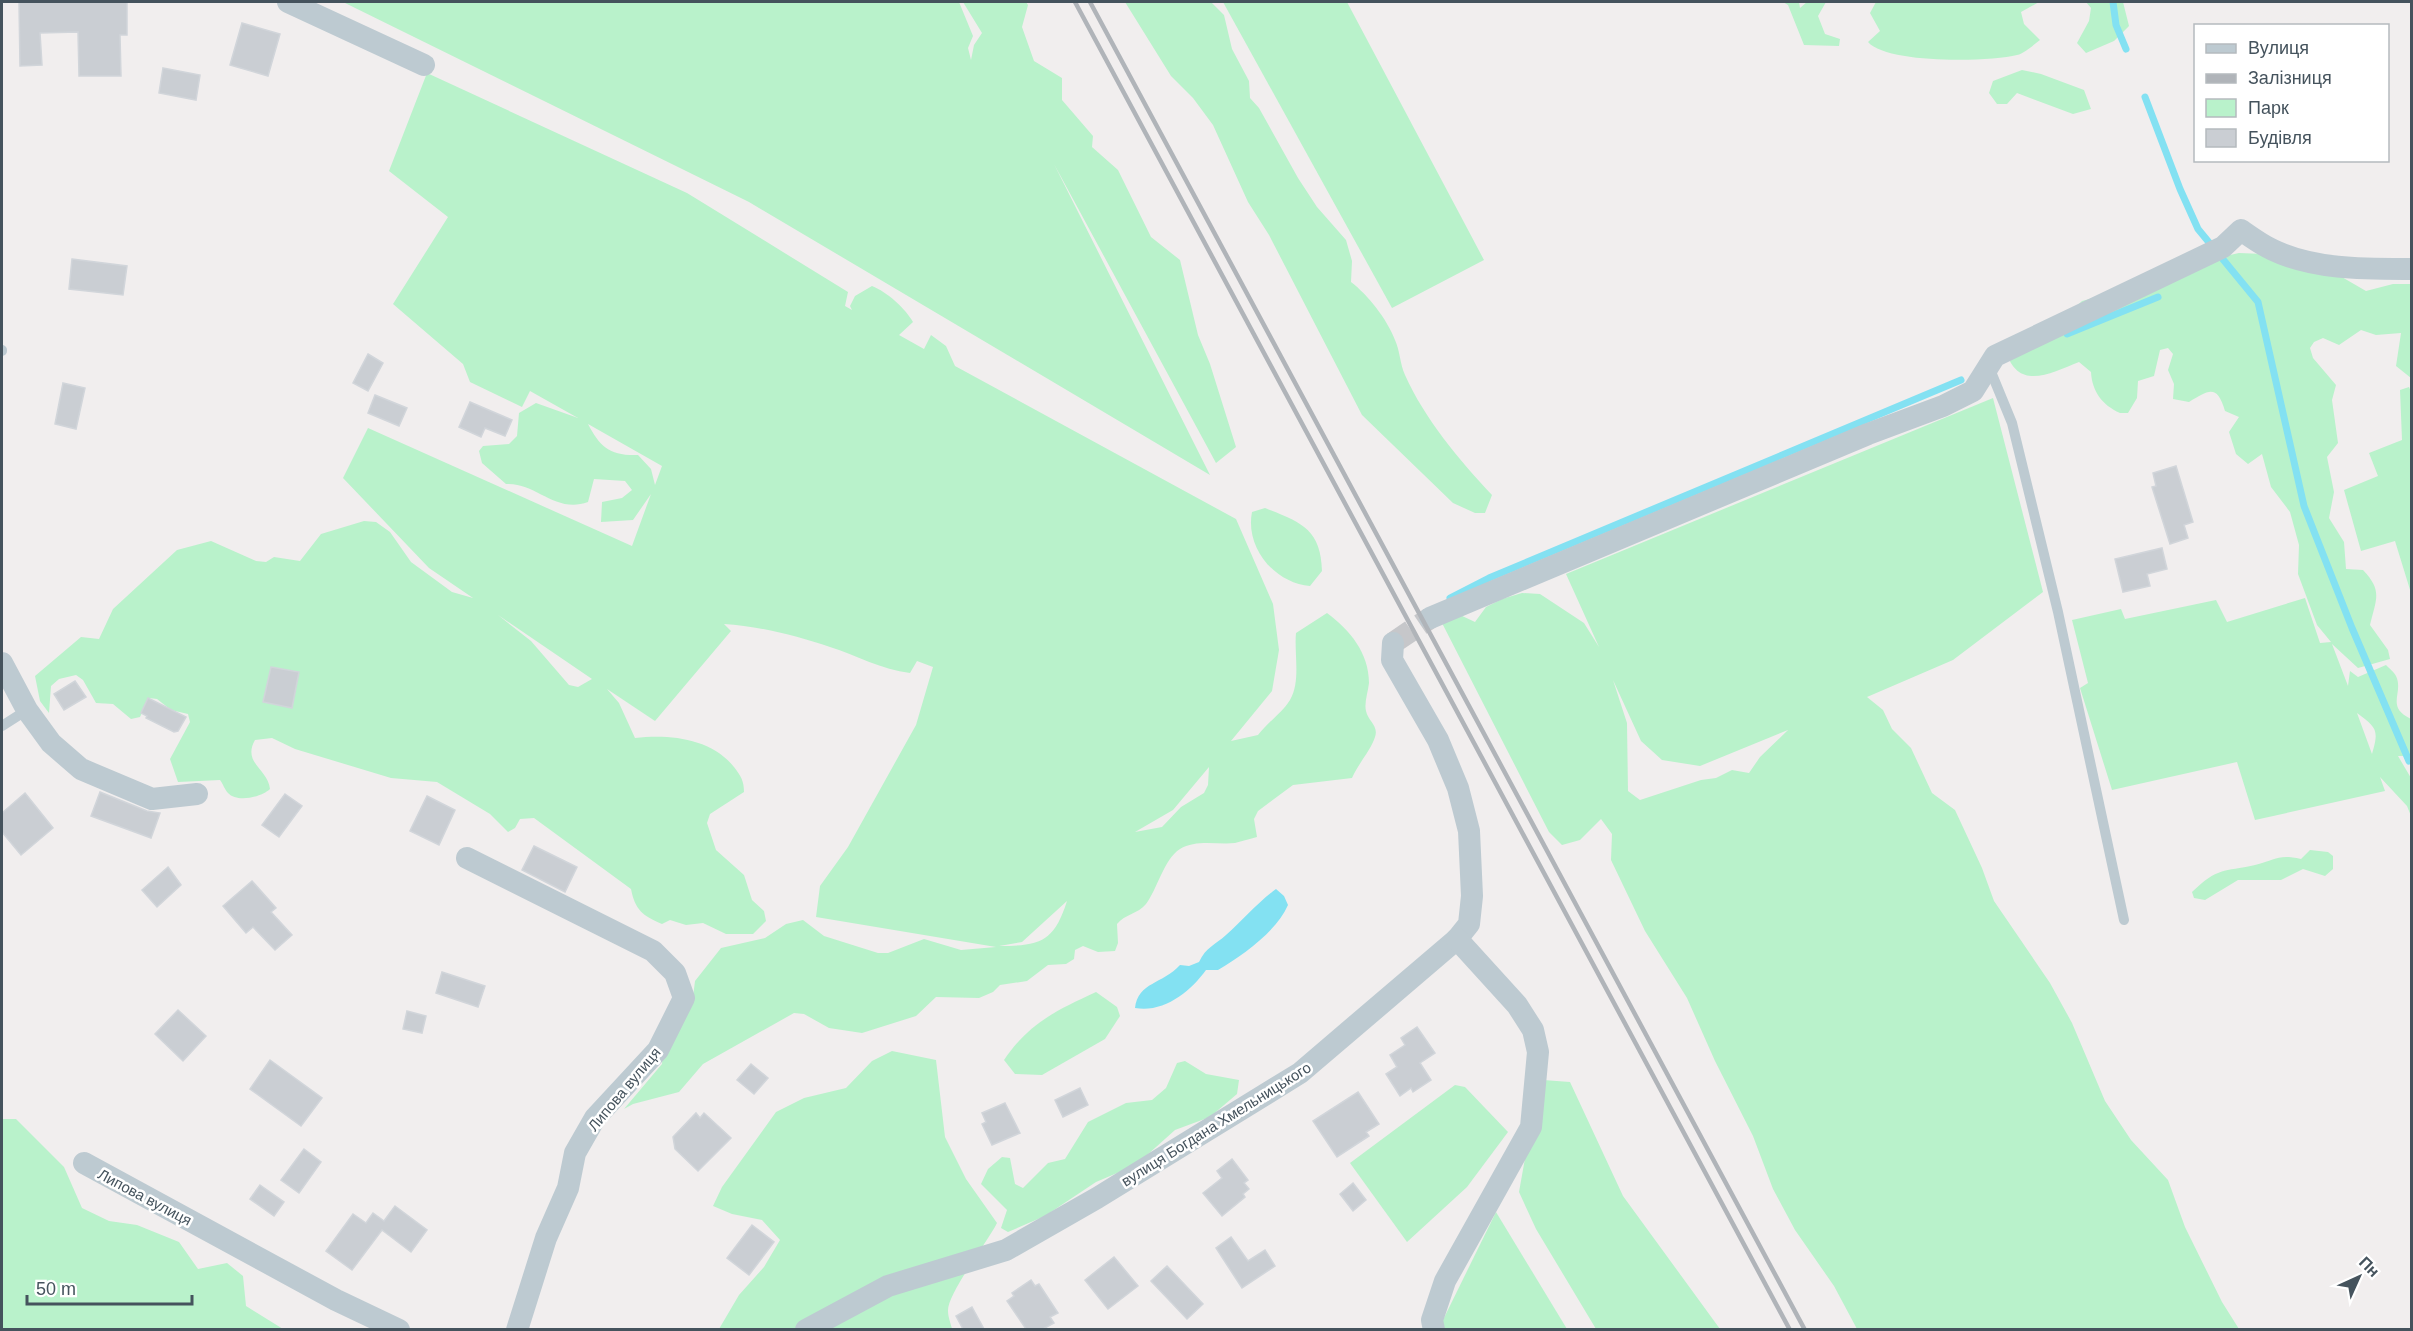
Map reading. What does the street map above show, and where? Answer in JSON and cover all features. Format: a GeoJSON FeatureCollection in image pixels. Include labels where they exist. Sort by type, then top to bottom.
{"type":"FeatureCollection","features":[{"type":"Feature","properties":{"kind":"street"},"geometry":{"type":"LineString","coordinates":[[288,2],[424,65]]}},
{"type":"Feature","properties":{"kind":"street"},"geometry":{"type":"LineString","coordinates":[[1430,618],[1868,434],[1943,406],[1973,391],[1995,356],[2223,247],[2241,230],[2273,250],[2317,264],[2373,269],[2412,269]]}},
{"type":"Feature","properties":{"kind":"street"},"geometry":{"type":"LineString","coordinates":[[1393,643],[1392,660],[1438,740],[1458,788],[1469,831],[1472,896],[1469,924],[1457,939],[1517,1005],[1533,1030],[1538,1052],[1531,1127],[1445,1281],[1432,1320],[1434,1329]]}},
{"type":"Feature","properties":{"kind":"street"},"geometry":{"type":"LineString","coordinates":[[2,663],[27,710],[51,743],[81,770],[152,799],[197,794]]}},
{"type":"Feature","properties":{"kind":"street","name":"Липова вулиця"},"geometry":{"type":"LineString","coordinates":[[467,858],[652,951],[675,973],[684,998],[658,1050],[595,1118],[575,1153],[568,1188],[546,1238],[517,1329]]}},
{"type":"Feature","properties":{"kind":"street","name":"вулиця Богдана Хмельницького"},"geometry":{"type":"LineString","coordinates":[[806,1329],[888,1286],[1006,1250],[1117,1186],[1300,1073],[1457,939]]}},
{"type":"Feature","properties":{"kind":"street","name":"Липова вулиця"},"geometry":{"type":"LineString","coordinates":[[84,1164],[336,1300],[399,1329]]}},
{"type":"Feature","properties":{"kind":"lane"},"geometry":{"type":"LineString","coordinates":[[1989,366],[2012,423],[2058,612],[2124,920]]}},
{"type":"Feature","properties":{"kind":"lane"},"geometry":{"type":"LineString","coordinates":[[2,726],[27,710]]}},
{"type":"Feature","properties":{"kind":"green space"},"geometry":{"type":"Polygon","coordinates":[[[343,2],[959,2],[973,36],[968,48],[971,60],[974,45],[982,33],[963,2],[1026,2],[1028,5],[1022,27],[1034,61],[1062,78],[1062,100],[1093,136],[1092,147],[1118,170],[1151,237],[1180,260],[1198,335],[1210,364],[1236,447],[1216,463],[1054,164],[1210,475],[749,202],[343,2]]]}},
{"type":"Feature","properties":{"kind":"green space"},"geometry":{"type":"Polygon","coordinates":[[[1125,2],[1211,2],[1224,15],[1232,49],[1249,81],[1250,98],[1259,108],[1317,207],[1346,240],[1352,261],[1351,282],[1370,301],[1392,332],[1405,375],[1422,407],[1455,453],[1492,495],[1485,513],[1475,513],[1453,503],[1362,415],[1269,235],[1248,202],[1213,125],[1193,98],[1171,76],[1125,2]]]}},
{"type":"Feature","properties":{"kind":"green space"},"geometry":{"type":"Polygon","coordinates":[[[1223,2],[1347,2],[1484,260],[1392,308],[1223,2]]]}},
{"type":"Feature","properties":{"kind":"green space"},"geometry":{"type":"Polygon","coordinates":[[[1783,2],[1799,2],[1800,8],[1807,2],[1826,2],[1818,16],[1825,34],[1840,39],[1839,46],[1804,45],[1788,5],[1783,2]]]}},
{"type":"Feature","properties":{"kind":"green space"},"geometry":{"type":"Polygon","coordinates":[[[1876,2],[2039,2],[2021,12],[2024,24],[2040,40],[2020,54],[1985,59],[1916,58],[1895,54],[1879,49],[1868,42],[1880,31],[1870,13],[1876,2]]]}},
{"type":"Feature","properties":{"kind":"green space"},"geometry":{"type":"Polygon","coordinates":[[[2086,2],[2123,2],[2129,26],[2114,41],[2086,53],[2077,43],[2089,21],[2091,8],[2086,2]]]}},
{"type":"Feature","properties":{"kind":"green space"},"geometry":{"type":"Polygon","coordinates":[[[2022,70],[2041,74],[2084,90],[2091,109],[2073,114],[2017,93],[2007,104],[1997,104],[1989,93],[1993,81],[2022,70]]]}},
{"type":"Feature","properties":{"kind":"green space"},"geometry":{"type":"Polygon","coordinates":[[[427,73],[687,193],[848,292],[845,306],[852,310],[850,306],[855,296],[872,286],[884,292],[913,322],[899,335],[924,349],[931,335],[946,346],[955,366],[1236,519],[1273,604],[1279,650],[1272,691],[1231,741],[1258,735],[1290,700],[1296,676],[1296,633],[1327,613],[1357,643],[1366,662],[1369,683],[1366,708],[1376,733],[1371,747],[1352,778],[1293,785],[1258,811],[1254,819],[1257,837],[1235,843],[1193,844],[1180,849],[1169,860],[1146,904],[1117,924],[1118,943],[1115,951],[1098,952],[1083,946],[1075,950],[1074,959],[1066,964],[1048,965],[1027,981],[1000,985],[993,992],[979,998],[936,997],[916,1016],[862,1033],[829,1028],[804,1014],[794,1013],[703,1064],[679,1092],[633,1104],[624,1109],[662,1064],[663,1048],[693,997],[695,981],[721,948],[765,938],[786,924],[803,920],[824,936],[878,953],[888,953],[924,939],[961,950],[996,947],[816,917],[820,886],[848,847],[916,725],[933,667],[917,661],[910,673],[900,671],[879,666],[791,635],[724,624],[731,631],[655,721],[607,689],[619,703],[635,738],[675,738],[702,744],[725,757],[740,776],[744,792],[710,814],[707,823],[716,850],[744,875],[752,900],[764,911],[766,921],[753,934],[726,934],[703,923],[686,925],[670,920],[662,924],[655,921],[638,907],[631,889],[534,818],[520,819],[515,828],[508,832],[490,814],[437,782],[391,778],[295,749],[272,738],[255,740],[252,748],[254,760],[265,776],[270,789],[256,796],[237,798],[228,793],[220,780],[178,782],[170,759],[190,722],[188,714],[171,710],[157,699],[149,698],[140,717],[131,719],[113,704],[96,703],[83,680],[76,675],[59,679],[51,686],[49,713],[40,701],[35,676],[81,637],[99,639],[113,609],[177,550],[211,541],[256,561],[266,562],[274,557],[300,561],[321,534],[364,521],[376,522],[390,532],[411,562],[452,592],[473,598],[429,568],[343,478],[368,428],[632,546],[651,494],[633,520],[601,522],[602,502],[622,498],[632,490],[625,481],[594,479],[588,502],[576,505],[565,504],[527,488],[506,484],[482,463],[479,451],[483,446],[509,444],[517,436],[519,413],[536,403],[578,418],[530,391],[522,407],[470,382],[463,364],[393,304],[448,217],[389,171],[427,73]],[[588,424],[597,439],[613,452],[638,455],[651,469],[655,485],[662,466],[588,424]],[[498,615],[531,641],[569,685],[578,687],[592,679],[498,615]],[[1209,767],[1173,810],[1135,832],[1162,827],[1181,807],[1204,793],[1208,785],[1209,767]],[[1067,901],[1022,942],[999,946],[1025,945],[1044,939],[1057,925],[1067,901]]]}},
{"type":"Feature","properties":{"kind":"green space"},"geometry":{"type":"Polygon","coordinates":[[[2239,253],[2264,254],[2328,269],[2366,291],[2393,284],[2411,284],[2411,378],[2396,366],[2401,333],[2376,335],[2361,330],[2339,345],[2323,338],[2314,342],[2310,348],[2313,358],[2336,385],[2332,400],[2338,443],[2327,457],[2334,492],[2329,518],[2344,542],[2346,569],[2363,570],[2376,590],[2376,602],[2370,625],[2388,650],[2390,659],[2358,668],[2332,644],[2348,686],[2350,671],[2358,677],[2386,665],[2396,676],[2397,705],[2403,714],[2411,719],[2411,756],[2398,756],[2411,778],[2411,816],[2407,806],[2380,777],[2385,791],[2255,820],[2237,762],[2112,790],[2080,688],[2088,683],[2072,620],[2121,609],[2125,619],[2216,600],[2227,622],[2305,598],[2320,643],[2331,642],[2317,625],[2298,574],[2299,545],[2290,512],[2271,487],[2262,454],[2248,464],[2236,454],[2229,432],[2239,417],[2225,411],[2215,393],[2207,392],[2189,402],[2173,399],[2174,384],[2168,370],[2173,354],[2168,348],[2160,350],[2154,376],[2138,381],[2137,398],[2128,413],[2120,413],[2103,402],[2093,385],[2091,372],[2079,362],[2047,374],[2027,375],[2019,372],[2011,364],[2006,351],[2052,329],[2082,301],[2157,281],[2190,264],[2239,253]],[[2357,713],[2372,754],[2376,734],[2364,718],[2357,713]]]}},
{"type":"Feature","properties":{"kind":"green space"},"geometry":{"type":"Polygon","coordinates":[[[2409,387],[2412,394],[2411,593],[2395,541],[2361,551],[2344,490],[2378,476],[2369,453],[2402,440],[2400,390],[2409,387]]]}},
{"type":"Feature","properties":{"kind":"green space"},"geometry":{"type":"Polygon","coordinates":[[[1993,398],[2043,592],[1953,660],[1867,697],[1883,710],[1892,729],[1911,748],[1932,793],[1955,810],[1982,868],[1994,901],[2050,983],[2072,1023],[2105,1101],[2131,1140],[2168,1180],[2185,1227],[2222,1302],[2239,1329],[1857,1329],[1834,1286],[1795,1230],[1773,1189],[1753,1136],[1715,1061],[1687,998],[1645,931],[1611,860],[1612,834],[1601,819],[1580,840],[1562,845],[1549,832],[1442,623],[1458,614],[1475,622],[1486,607],[1502,599],[1522,593],[1540,594],[1584,623],[1599,647],[1566,574],[1993,398]],[[1613,680],[1627,723],[1628,791],[1640,800],[1701,780],[1716,778],[1732,770],[1749,773],[1760,757],[1788,730],[1700,766],[1662,760],[1641,741],[1613,680]]]}},
{"type":"Feature","properties":{"kind":"green space"},"geometry":{"type":"Polygon","coordinates":[[[1265,508],[1299,523],[1313,536],[1318,545],[1322,571],[1310,586],[1285,578],[1265,561],[1258,550],[1253,538],[1252,512],[1265,508]]]}},
{"type":"Feature","properties":{"kind":"green space"},"geometry":{"type":"Polygon","coordinates":[[[2310,850],[2328,852],[2333,856],[2333,869],[2325,876],[2303,869],[2281,880],[2238,880],[2205,900],[2194,898],[2192,892],[2215,874],[2282,857],[2301,859],[2310,850]]]}},
{"type":"Feature","properties":{"kind":"green space"},"geometry":{"type":"Polygon","coordinates":[[[1096,992],[1117,1007],[1120,1016],[1105,1039],[1042,1075],[1015,1074],[1004,1060],[1023,1036],[1056,1012],[1096,992]]]}},
{"type":"Feature","properties":{"kind":"green space"},"geometry":{"type":"Polygon","coordinates":[[[892,1051],[936,1060],[945,1137],[966,1179],[997,1223],[960,1281],[949,1303],[948,1313],[952,1329],[719,1329],[739,1295],[764,1267],[780,1240],[762,1220],[732,1214],[713,1206],[722,1187],[776,1112],[804,1098],[846,1088],[872,1061],[892,1051]]]}},
{"type":"Feature","properties":{"kind":"green space"},"geometry":{"type":"Polygon","coordinates":[[[1185,1061],[1206,1074],[1239,1080],[1237,1094],[1210,1117],[1175,1130],[1136,1165],[1096,1182],[1045,1216],[1008,1232],[1001,1228],[1007,1210],[981,1184],[988,1169],[1002,1157],[1010,1158],[1015,1184],[1023,1188],[1048,1163],[1065,1159],[1088,1122],[1126,1103],[1152,1100],[1166,1088],[1177,1063],[1185,1061]]]}},
{"type":"Feature","properties":{"kind":"green space"},"geometry":{"type":"Polygon","coordinates":[[[1543,1080],[1570,1082],[1623,1196],[1720,1329],[1596,1329],[1536,1229],[1519,1192],[1529,1136],[1543,1080]]]}},
{"type":"Feature","properties":{"kind":"green space"},"geometry":{"type":"Polygon","coordinates":[[[1455,1085],[1465,1087],[1508,1132],[1467,1187],[1407,1242],[1350,1163],[1455,1085]]]}},
{"type":"Feature","properties":{"kind":"green space"},"geometry":{"type":"Polygon","coordinates":[[[2,1119],[16,1119],[64,1167],[82,1208],[109,1221],[137,1225],[179,1242],[198,1269],[227,1263],[243,1276],[246,1306],[283,1329],[2,1329],[2,1119]]]}},
{"type":"Feature","properties":{"kind":"green space"},"geometry":{"type":"Polygon","coordinates":[[[1496,1212],[1567,1329],[1442,1330],[1441,1324],[1496,1212]]]}},
{"type":"Feature","properties":{"kind":"water"},"geometry":{"type":"Polygon","coordinates":[[[1276,889],[1284,896],[1288,905],[1276,924],[1258,942],[1218,970],[1206,970],[1184,993],[1166,1004],[1146,1009],[1135,1008],[1137,999],[1146,988],[1180,965],[1189,966],[1199,962],[1208,950],[1276,889]]]}},
{"type":"Feature","properties":{"kind":"building"},"geometry":{"type":"Polygon","coordinates":[[[19,2],[127,2],[127,35],[120,35],[121,76],[79,76],[78,32],[40,33],[42,65],[20,66],[19,2]]]}},
{"type":"Feature","properties":{"kind":"building"},"geometry":{"type":"Polygon","coordinates":[[[242,23],[280,34],[268,76],[230,65],[242,23]]]}},
{"type":"Feature","properties":{"kind":"building"},"geometry":{"type":"Polygon","coordinates":[[[163,68],[200,75],[196,100],[159,93],[163,68]]]}},
{"type":"Feature","properties":{"kind":"building"},"geometry":{"type":"Polygon","coordinates":[[[72,259],[127,266],[123,295],[69,289],[72,259]]]}},
{"type":"Feature","properties":{"kind":"building"},"geometry":{"type":"Polygon","coordinates":[[[368,354],[383,363],[368,391],[353,383],[368,354]]]}},
{"type":"Feature","properties":{"kind":"building"},"geometry":{"type":"Polygon","coordinates":[[[63,383],[85,388],[76,429],[55,424],[63,383]]]}},
{"type":"Feature","properties":{"kind":"building"},"geometry":{"type":"Polygon","coordinates":[[[375,395],[407,408],[399,426],[368,413],[375,395]]]}},
{"type":"Feature","properties":{"kind":"building"},"geometry":{"type":"Polygon","coordinates":[[[470,402],[512,420],[505,436],[485,428],[481,437],[459,427],[470,402]]]}},
{"type":"Feature","properties":{"kind":"building"},"geometry":{"type":"Polygon","coordinates":[[[2176,466],[2193,522],[2184,525],[2188,538],[2170,544],[2152,487],[2156,486],[2153,473],[2176,466]]]}},
{"type":"Feature","properties":{"kind":"building"},"geometry":{"type":"Polygon","coordinates":[[[2162,548],[2167,569],[2147,574],[2150,586],[2123,592],[2115,559],[2162,548]]]}},
{"type":"Feature","properties":{"kind":"building"},"geometry":{"type":"Polygon","coordinates":[[[271,667],[299,672],[292,708],[263,702],[271,667]]]}},
{"type":"Feature","properties":{"kind":"building"},"geometry":{"type":"Polygon","coordinates":[[[75,681],[86,697],[64,710],[54,694],[75,681]]]}},
{"type":"Feature","properties":{"kind":"building"},"geometry":{"type":"Polygon","coordinates":[[[148,698],[186,717],[178,731],[174,732],[146,718],[147,716],[141,713],[148,698]]]}},
{"type":"Feature","properties":{"kind":"building"},"geometry":{"type":"Polygon","coordinates":[[[100,792],[147,811],[160,813],[151,838],[91,816],[100,792]]]}},
{"type":"Feature","properties":{"kind":"building"},"geometry":{"type":"Polygon","coordinates":[[[25,793],[53,828],[21,855],[2,832],[2,813],[25,793]]]}},
{"type":"Feature","properties":{"kind":"building"},"geometry":{"type":"Polygon","coordinates":[[[285,794],[302,806],[279,837],[262,825],[285,794]]]}},
{"type":"Feature","properties":{"kind":"building"},"geometry":{"type":"Polygon","coordinates":[[[427,796],[455,810],[439,845],[410,831],[427,796]]]}},
{"type":"Feature","properties":{"kind":"building"},"geometry":{"type":"Polygon","coordinates":[[[534,846],[577,867],[565,892],[522,870],[534,846]]]}},
{"type":"Feature","properties":{"kind":"building"},"geometry":{"type":"Polygon","coordinates":[[[168,867],[181,885],[157,907],[142,890],[168,867]]]}},
{"type":"Feature","properties":{"kind":"building"},"geometry":{"type":"Polygon","coordinates":[[[252,881],[276,908],[271,912],[292,935],[275,950],[253,927],[246,933],[223,906],[252,881]]]}},
{"type":"Feature","properties":{"kind":"building"},"geometry":{"type":"Polygon","coordinates":[[[442,972],[485,986],[478,1007],[436,993],[442,972]]]}},
{"type":"Feature","properties":{"kind":"building"},"geometry":{"type":"Polygon","coordinates":[[[178,1010],[206,1036],[183,1061],[155,1034],[178,1010]]]}},
{"type":"Feature","properties":{"kind":"building"},"geometry":{"type":"Polygon","coordinates":[[[407,1011],[426,1016],[422,1033],[403,1029],[407,1011]]]}},
{"type":"Feature","properties":{"kind":"building"},"geometry":{"type":"Polygon","coordinates":[[[1417,1027],[1435,1053],[1420,1063],[1431,1080],[1413,1092],[1411,1088],[1400,1096],[1386,1074],[1397,1067],[1390,1055],[1405,1045],[1401,1038],[1417,1027]]]}},
{"type":"Feature","properties":{"kind":"building"},"geometry":{"type":"Polygon","coordinates":[[[270,1060],[322,1098],[301,1126],[250,1089],[270,1060]]]}},
{"type":"Feature","properties":{"kind":"building"},"geometry":{"type":"Polygon","coordinates":[[[751,1064],[768,1078],[754,1094],[737,1080],[751,1064]]]}},
{"type":"Feature","properties":{"kind":"building"},"geometry":{"type":"Polygon","coordinates":[[[1080,1088],[1088,1105],[1063,1117],[1055,1100],[1080,1088]]]}},
{"type":"Feature","properties":{"kind":"building"},"geometry":{"type":"Polygon","coordinates":[[[1358,1092],[1379,1124],[1366,1132],[1369,1136],[1337,1157],[1313,1121],[1358,1092]]]}},
{"type":"Feature","properties":{"kind":"building"},"geometry":{"type":"Polygon","coordinates":[[[1005,1103],[1020,1133],[992,1145],[982,1124],[986,1122],[982,1113],[1005,1103]]]}},
{"type":"Feature","properties":{"kind":"building"},"geometry":{"type":"Polygon","coordinates":[[[696,1113],[700,1118],[704,1113],[731,1138],[698,1171],[675,1149],[673,1137],[696,1113]]]}},
{"type":"Feature","properties":{"kind":"building"},"geometry":{"type":"Polygon","coordinates":[[[304,1149],[321,1162],[299,1193],[281,1180],[304,1149]]]}},
{"type":"Feature","properties":{"kind":"building"},"geometry":{"type":"Polygon","coordinates":[[[1232,1159],[1248,1180],[1244,1183],[1249,1189],[1243,1194],[1245,1197],[1222,1216],[1203,1193],[1222,1178],[1217,1171],[1232,1159]]]}},
{"type":"Feature","properties":{"kind":"building"},"geometry":{"type":"Polygon","coordinates":[[[1353,1183],[1366,1200],[1353,1211],[1340,1194],[1353,1183]]]}},
{"type":"Feature","properties":{"kind":"building"},"geometry":{"type":"Polygon","coordinates":[[[260,1185],[284,1202],[274,1216],[250,1199],[260,1185]]]}},
{"type":"Feature","properties":{"kind":"building"},"geometry":{"type":"Polygon","coordinates":[[[395,1206],[427,1230],[411,1252],[382,1230],[352,1270],[326,1251],[353,1214],[366,1223],[373,1213],[384,1221],[395,1206]]]}},
{"type":"Feature","properties":{"kind":"building"},"geometry":{"type":"Polygon","coordinates":[[[752,1225],[774,1242],[749,1275],[727,1258],[752,1225]]]}},
{"type":"Feature","properties":{"kind":"building"},"geometry":{"type":"Polygon","coordinates":[[[1231,1237],[1248,1261],[1265,1250],[1275,1266],[1242,1288],[1216,1248],[1231,1237]]]}},
{"type":"Feature","properties":{"kind":"building"},"geometry":{"type":"Polygon","coordinates":[[[1114,1257],[1138,1286],[1108,1309],[1085,1280],[1114,1257]]]}},
{"type":"Feature","properties":{"kind":"building"},"geometry":{"type":"Polygon","coordinates":[[[1167,1266],[1203,1304],[1187,1319],[1151,1281],[1167,1266]]]}},
{"type":"Feature","properties":{"kind":"building"},"geometry":{"type":"Polygon","coordinates":[[[1031,1280],[1035,1286],[1039,1284],[1058,1313],[1050,1317],[1054,1323],[1043,1329],[1026,1329],[1007,1301],[1014,1296],[1012,1293],[1031,1280]]]}},
{"type":"Feature","properties":{"kind":"building"},"geometry":{"type":"Polygon","coordinates":[[[972,1307],[984,1329],[963,1329],[956,1316],[972,1307]]]}},
{"type":"Feature","properties":{"kind":"waterway"},"geometry":{"type":"LineString","coordinates":[[2113,2],[2116,25],[2126,49]]}},
{"type":"Feature","properties":{"kind":"waterway"},"geometry":{"type":"LineString","coordinates":[[2145,97],[2198,229],[2258,302],[2304,506],[2352,628],[2409,761]]}},
{"type":"Feature","properties":{"kind":"waterway"},"geometry":{"type":"LineString","coordinates":[[2067,334],[2158,297]]}},
{"type":"Feature","properties":{"kind":"waterway"},"geometry":{"type":"LineString","coordinates":[[1450,598],[1489,578],[1961,380]]}},
{"type":"Feature","properties":{"kind":"tunnel"},"geometry":{"type":"LineString","coordinates":[[1393,643],[1430,618]]}},
{"type":"Feature","properties":{"kind":"railway"},"geometry":{"type":"LineString","coordinates":[[1075,2],[1790,1330]]}},
{"type":"Feature","properties":{"kind":"railway"},"geometry":{"type":"LineString","coordinates":[[1090,2],[1805,1330]]}}]}
